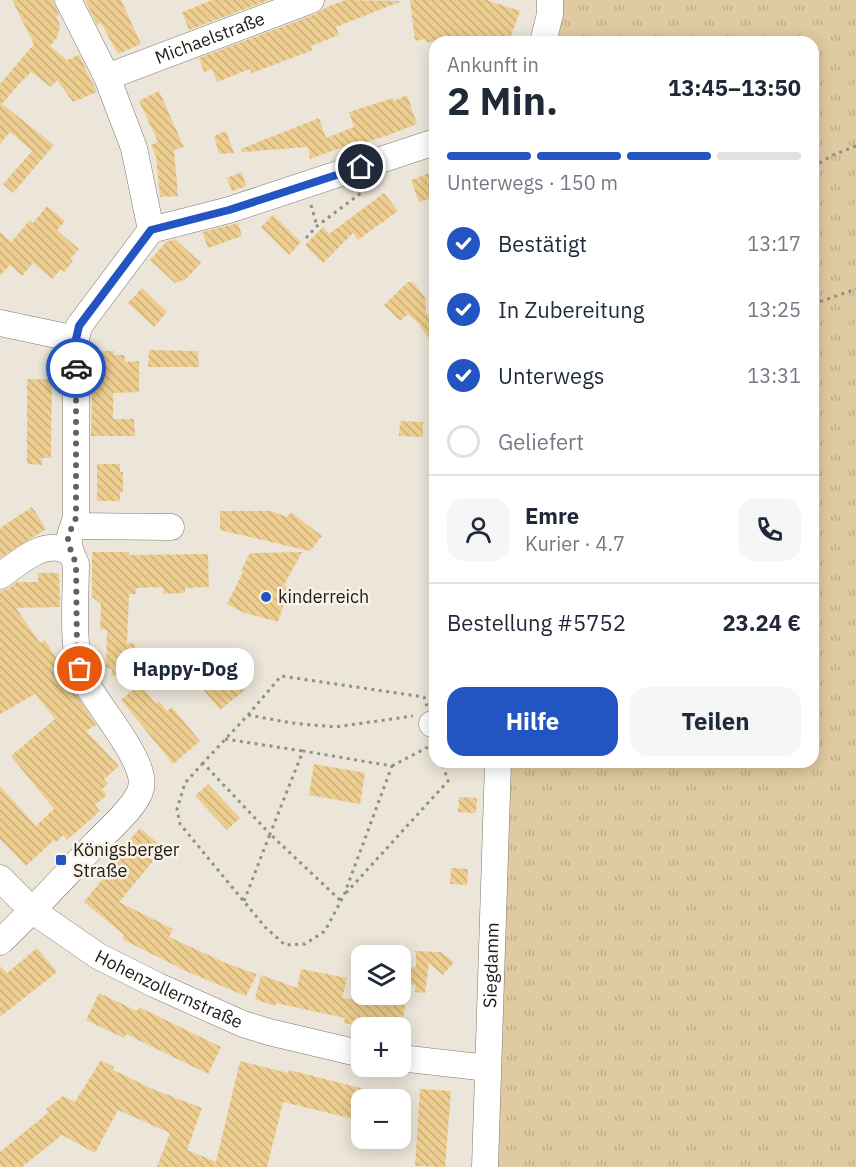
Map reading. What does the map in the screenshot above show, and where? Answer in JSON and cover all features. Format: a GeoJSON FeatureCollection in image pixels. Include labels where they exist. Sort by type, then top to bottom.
{"type":"FeatureCollection","features":[{"type":"Feature","properties":{"kind":"street"},"geometry":{"type":"LineString","coordinates":[[68,0],[107,77],[134,148],[151,230]]}},
{"type":"Feature","properties":{"kind":"street","name":"Michaelstraße"},"geometry":{"type":"LineString","coordinates":[[107,77],[311,0]]}},
{"type":"Feature","properties":{"kind":"street"},"geometry":{"type":"LineString","coordinates":[[544,36],[550,14],[550,0]]}},
{"type":"Feature","properties":{"kind":"street"},"geometry":{"type":"LineString","coordinates":[[0,942],[33,911],[138,797],[142,786],[139,766],[91,692],[80,669],[77,651],[76,564],[68,536],[76,518],[76,339],[79,326],[151,230],[229,210],[429,144]]}},
{"type":"Feature","properties":{"kind":"street"},"geometry":{"type":"LineString","coordinates":[[0,323],[76,339]]}},
{"type":"Feature","properties":{"kind":"street"},"geometry":{"type":"LineString","coordinates":[[74,526],[171,527]]}},
{"type":"Feature","properties":{"kind":"street"},"geometry":{"type":"LineString","coordinates":[[0,576],[37,552],[56,547],[71,552]]}},
{"type":"Feature","properties":{"kind":"street","name":"Siegdamm"},"geometry":{"type":"LineString","coordinates":[[485,1167],[498,768]]}},
{"type":"Feature","properties":{"kind":"street","name":"Hohenzollernstraße"},"geometry":{"type":"LineString","coordinates":[[0,878],[33,911],[99,956],[218,1014],[269,1032],[351,1051]]}},
{"type":"Feature","properties":{"kind":"street"},"geometry":{"type":"LineString","coordinates":[[411,1059],[488,1068]]}},
{"type":"Feature","properties":{"kind":"path"},"geometry":{"type":"LineString","coordinates":[[819,163],[856,146]]}},
{"type":"Feature","properties":{"kind":"path"},"geometry":{"type":"LineString","coordinates":[[306,238],[317,226],[375,182]]}},
{"type":"Feature","properties":{"kind":"path"},"geometry":{"type":"LineString","coordinates":[[819,302],[856,289]]}},
{"type":"Feature","properties":{"kind":"path"},"geometry":{"type":"LineString","coordinates":[[429,713],[424,697],[281,676],[185,783],[177,809],[180,824],[265,927],[285,945],[304,944],[325,931],[344,895],[392,766],[429,730]]}},
{"type":"Feature","properties":{"kind":"path"},"geometry":{"type":"LineString","coordinates":[[248,715],[292,723],[335,727],[429,726]]}},
{"type":"Feature","properties":{"kind":"path"},"geometry":{"type":"LineString","coordinates":[[225,738],[392,766]]}},
{"type":"Feature","properties":{"kind":"path"},"geometry":{"type":"LineString","coordinates":[[244,902],[303,751]]}},
{"type":"Feature","properties":{"kind":"path"},"geometry":{"type":"LineString","coordinates":[[203,762],[270,834],[341,901]]}},
{"type":"Feature","properties":{"kind":"path"},"geometry":{"type":"LineString","coordinates":[[344,895],[447,781],[444,768]]}},
{"type":"Feature","properties":{"kind":"green space"},"geometry":{"type":"Polygon","coordinates":[[[561,0],[856,0],[856,1167],[494,1167],[511,768],[819,768],[819,36],[552,36],[561,0]]]}},
{"type":"Feature","properties":{"kind":"building"},"geometry":{"type":"Polygon","coordinates":[[[12,0],[53,0],[60,25],[57,38],[50,46],[67,60],[79,55],[97,92],[73,102],[57,80],[51,87],[31,72],[2,104],[54,145],[13,193],[3,184],[32,151],[10,132],[0,144],[0,84],[34,44],[12,0]]]}},
{"type":"Feature","properties":{"kind":"building"},"geometry":{"type":"Polygon","coordinates":[[[85,0],[121,0],[141,44],[118,54],[101,23],[97,25],[85,0]]]}},
{"type":"Feature","properties":{"kind":"building"},"geometry":{"type":"Polygon","coordinates":[[[213,0],[269,0],[189,30],[182,12],[213,0]]]}},
{"type":"Feature","properties":{"kind":"building"},"geometry":{"type":"Polygon","coordinates":[[[345,0],[402,1],[336,27],[339,35],[311,46],[313,50],[252,73],[250,69],[217,82],[212,69],[204,72],[199,58],[316,14],[345,0]]]}},
{"type":"Feature","properties":{"kind":"building"},"geometry":{"type":"Polygon","coordinates":[[[410,0],[487,0],[520,11],[511,36],[429,36],[429,42],[426,42],[426,39],[415,41],[410,0]]]}},
{"type":"Feature","properties":{"kind":"building"},"geometry":{"type":"Polygon","coordinates":[[[159,91],[184,147],[174,150],[178,196],[160,197],[156,156],[151,145],[158,142],[139,101],[159,91]]]}},
{"type":"Feature","properties":{"kind":"building"},"geometry":{"type":"Polygon","coordinates":[[[407,95],[417,124],[386,136],[360,144],[359,141],[310,159],[308,147],[242,152],[241,149],[319,118],[326,138],[354,127],[349,112],[393,98],[394,101],[407,95]]]}},
{"type":"Feature","properties":{"kind":"building"},"geometry":{"type":"Polygon","coordinates":[[[226,131],[234,153],[219,154],[214,136],[226,131]]]}},
{"type":"Feature","properties":{"kind":"building"},"geometry":{"type":"Polygon","coordinates":[[[242,172],[246,186],[232,191],[227,178],[242,172]]]}},
{"type":"Feature","properties":{"kind":"building"},"geometry":{"type":"Polygon","coordinates":[[[429,173],[429,199],[419,202],[411,180],[429,173]]]}},
{"type":"Feature","properties":{"kind":"building"},"geometry":{"type":"Polygon","coordinates":[[[384,193],[398,211],[358,240],[353,233],[323,263],[305,245],[323,227],[329,234],[384,193]]]}},
{"type":"Feature","properties":{"kind":"building"},"geometry":{"type":"Polygon","coordinates":[[[47,206],[65,221],[57,230],[79,249],[70,259],[73,261],[64,272],[61,269],[52,279],[33,263],[22,276],[10,265],[0,276],[0,232],[11,242],[30,220],[33,223],[47,206]]]}},
{"type":"Feature","properties":{"kind":"building"},"geometry":{"type":"Polygon","coordinates":[[[273,215],[301,242],[289,255],[261,227],[273,215]]]}},
{"type":"Feature","properties":{"kind":"building"},"geometry":{"type":"Polygon","coordinates":[[[238,223],[242,236],[208,248],[202,232],[238,223]]]}},
{"type":"Feature","properties":{"kind":"building"},"geometry":{"type":"Polygon","coordinates":[[[175,239],[201,263],[186,279],[175,283],[150,260],[166,242],[175,239]]]}},
{"type":"Feature","properties":{"kind":"building"},"geometry":{"type":"Polygon","coordinates":[[[408,282],[413,282],[425,297],[426,313],[429,316],[429,339],[419,324],[408,314],[400,321],[384,305],[408,282]]]}},
{"type":"Feature","properties":{"kind":"building"},"geometry":{"type":"Polygon","coordinates":[[[142,288],[167,312],[154,327],[128,303],[142,288]]]}},
{"type":"Feature","properties":{"kind":"building"},"geometry":{"type":"Polygon","coordinates":[[[149,350],[198,351],[199,367],[148,367],[149,350]]]}},
{"type":"Feature","properties":{"kind":"building"},"geometry":{"type":"Polygon","coordinates":[[[95,351],[114,351],[114,355],[124,355],[125,362],[139,361],[139,392],[113,393],[113,419],[134,419],[135,436],[91,436],[95,351]]]}},
{"type":"Feature","properties":{"kind":"building"},"geometry":{"type":"Polygon","coordinates":[[[27,379],[52,379],[51,458],[42,458],[42,465],[27,464],[27,379]]]}},
{"type":"Feature","properties":{"kind":"building"},"geometry":{"type":"Polygon","coordinates":[[[400,421],[423,422],[423,437],[399,436],[400,421]]]}},
{"type":"Feature","properties":{"kind":"building"},"geometry":{"type":"Polygon","coordinates":[[[97,464],[120,464],[120,472],[123,472],[123,492],[120,492],[120,501],[97,501],[97,464]]]}},
{"type":"Feature","properties":{"kind":"building"},"geometry":{"type":"Polygon","coordinates":[[[32,507],[46,529],[0,558],[0,528],[32,507]]]}},
{"type":"Feature","properties":{"kind":"building"},"geometry":{"type":"Polygon","coordinates":[[[220,511],[271,511],[287,517],[291,512],[322,536],[310,551],[220,530],[220,511]]]}},
{"type":"Feature","properties":{"kind":"building"},"geometry":{"type":"Polygon","coordinates":[[[92,552],[129,552],[129,555],[208,554],[209,587],[185,588],[185,593],[163,594],[163,587],[136,588],[136,594],[129,594],[127,643],[135,644],[134,677],[111,676],[112,669],[106,668],[107,630],[100,629],[101,604],[92,597],[92,552]]]}},
{"type":"Feature","properties":{"kind":"building"},"geometry":{"type":"Polygon","coordinates":[[[302,552],[284,585],[289,588],[278,622],[242,612],[227,604],[250,553],[302,552]]]}},
{"type":"Feature","properties":{"kind":"building"},"geometry":{"type":"Polygon","coordinates":[[[38,573],[59,573],[60,607],[16,608],[40,643],[45,640],[63,669],[61,671],[96,725],[86,731],[119,766],[104,779],[108,784],[102,789],[107,795],[95,805],[100,811],[67,840],[63,835],[56,842],[54,840],[26,866],[0,839],[0,786],[36,826],[54,809],[11,756],[55,719],[35,694],[0,714],[0,591],[8,589],[17,582],[38,582],[38,573]]]}},
{"type":"Feature","properties":{"kind":"building"},"geometry":{"type":"Polygon","coordinates":[[[224,664],[245,690],[220,710],[199,684],[203,681],[198,675],[210,666],[214,672],[224,664]]]}},
{"type":"Feature","properties":{"kind":"building"},"geometry":{"type":"Polygon","coordinates":[[[140,684],[156,704],[159,701],[167,711],[172,707],[200,741],[173,764],[121,700],[140,684]]]}},
{"type":"Feature","properties":{"kind":"building"},"geometry":{"type":"Polygon","coordinates":[[[314,764],[365,773],[360,804],[309,795],[314,764]]]}},
{"type":"Feature","properties":{"kind":"building"},"geometry":{"type":"Polygon","coordinates":[[[208,784],[240,818],[227,830],[195,796],[208,784]]]}},
{"type":"Feature","properties":{"kind":"building"},"geometry":{"type":"Polygon","coordinates":[[[459,797],[477,798],[476,813],[458,812],[459,797]]]}},
{"type":"Feature","properties":{"kind":"building"},"geometry":{"type":"Polygon","coordinates":[[[140,828],[164,848],[119,902],[173,929],[169,937],[228,964],[257,974],[246,996],[190,973],[122,939],[124,935],[84,902],[118,860],[115,857],[140,828]]]}},
{"type":"Feature","properties":{"kind":"building"},"geometry":{"type":"Polygon","coordinates":[[[451,868],[468,869],[467,885],[450,884],[451,868]]]}},
{"type":"Feature","properties":{"kind":"building"},"geometry":{"type":"Polygon","coordinates":[[[37,948],[57,972],[0,1017],[0,966],[7,973],[37,948]]]}},
{"type":"Feature","properties":{"kind":"building"},"geometry":{"type":"Polygon","coordinates":[[[414,951],[441,952],[454,962],[443,975],[429,963],[425,993],[415,992],[416,985],[411,985],[411,967],[416,967],[414,951]]]}},
{"type":"Feature","properties":{"kind":"building"},"geometry":{"type":"Polygon","coordinates":[[[301,969],[347,978],[342,998],[351,999],[351,1005],[405,1005],[403,1017],[351,1017],[351,1024],[344,1023],[345,1018],[276,1003],[275,1006],[255,999],[261,975],[297,988],[301,969]]]}},
{"type":"Feature","properties":{"kind":"building"},"geometry":{"type":"Polygon","coordinates":[[[99,993],[137,1011],[139,1007],[221,1047],[208,1074],[126,1034],[124,1038],[86,1020],[99,993]]]}},
{"type":"Feature","properties":{"kind":"building"},"geometry":{"type":"Polygon","coordinates":[[[101,1060],[114,1067],[113,1070],[155,1090],[202,1108],[187,1150],[216,1162],[240,1061],[288,1073],[289,1070],[364,1089],[351,1089],[351,1118],[283,1102],[267,1167],[157,1167],[170,1133],[118,1110],[95,1153],[62,1135],[22,1167],[0,1167],[0,1152],[49,1112],[46,1109],[63,1096],[75,1102],[101,1060]]]}},
{"type":"Feature","properties":{"kind":"building"},"geometry":{"type":"Polygon","coordinates":[[[420,1089],[451,1091],[445,1167],[415,1166],[420,1089]]]}},
{"type":"Feature","properties":{"kind":"way so far"},"geometry":{"type":"LineString","coordinates":[[76,368],[76,518],[68,536],[68,543],[76,564],[77,651],[80,669]]}},
{"type":"Feature","properties":{"kind":"place","name":"kinderreich"},"geometry":{"type":"Point","coordinates":[266,597]}},
{"type":"Feature","properties":{"kind":"place","name":"Happy-Dog"},"geometry":{"type":"Point","coordinates":[80,669]}},
{"type":"Feature","properties":{"kind":"place","name":"Königsberger Straße"},"geometry":{"type":"Point","coordinates":[61,860]}},
{"type":"Feature","properties":{"kind":"route"},"geometry":{"type":"LineString","coordinates":[[76,368],[76,339],[79,326],[151,230],[229,210],[361,167]]}}]}
